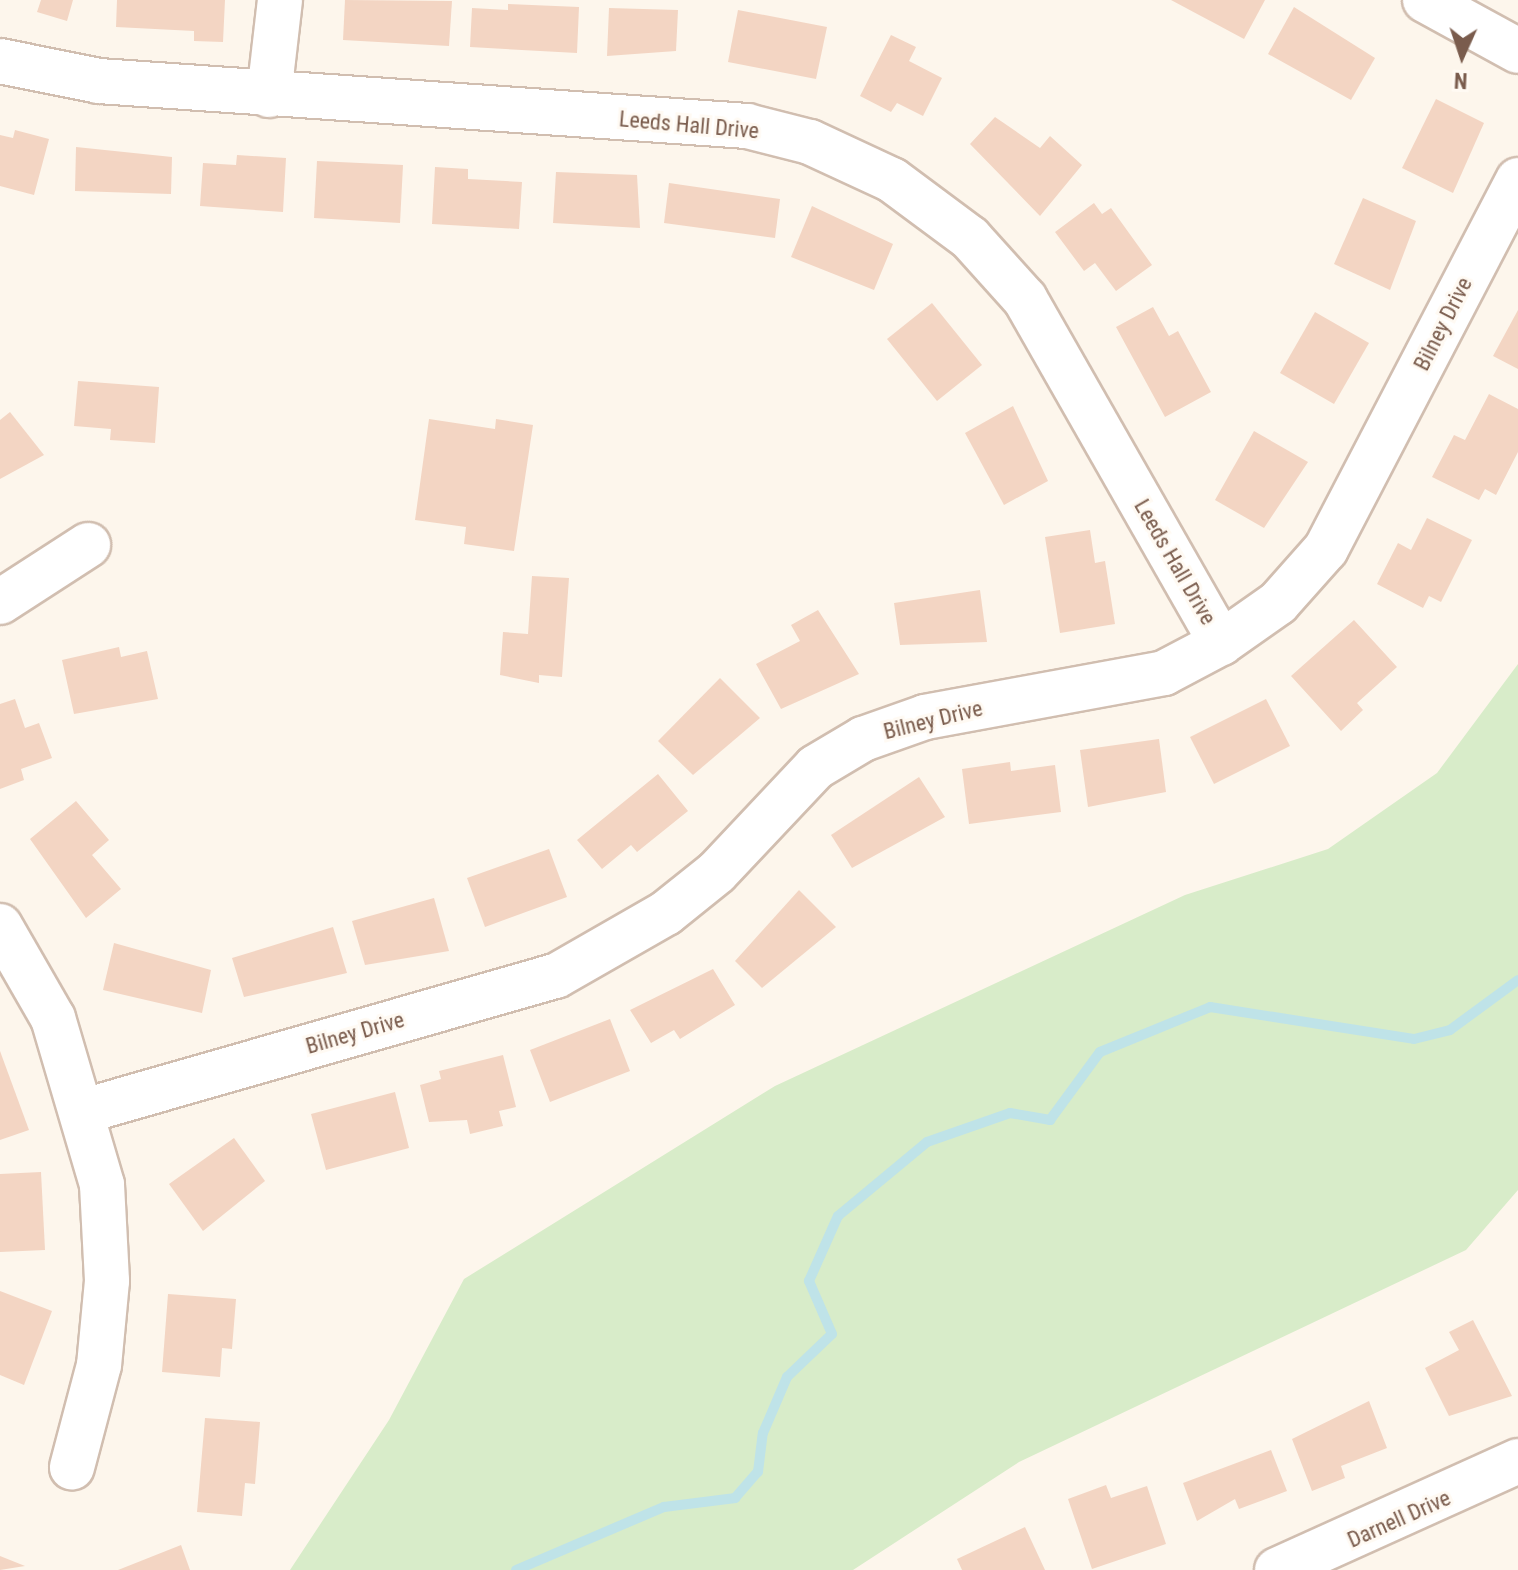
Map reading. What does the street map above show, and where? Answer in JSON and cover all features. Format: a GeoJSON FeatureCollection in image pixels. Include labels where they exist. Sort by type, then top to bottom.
{"type":"FeatureCollection","features":[{"type":"Feature","properties":{"kind":"street"},"geometry":{"type":"LineString","coordinates":[[269,95],[280,0]]}},
{"type":"Feature","properties":{"kind":"street"},"geometry":{"type":"LineString","coordinates":[[1425,0],[1518,51]]}},
{"type":"Feature","properties":{"kind":"street","name":"Leeds Hall Drive"},"geometry":{"type":"LineString","coordinates":[[0,61],[99,81],[747,126],[810,142],[892,180],[970,238],[1025,299],[1221,643]]}},
{"type":"Feature","properties":{"kind":"street","name":"Bilney Drive"},"geometry":{"type":"LineString","coordinates":[[84,1111],[556,976],[666,913],[717,872],[816,767],[863,739],[925,717],[1164,673],[1221,643],[1278,603],[1326,549],[1518,180]]}},
{"type":"Feature","properties":{"kind":"street"},"geometry":{"type":"LineString","coordinates":[[0,602],[88,545]]}},
{"type":"Feature","properties":{"kind":"street"},"geometry":{"type":"LineString","coordinates":[[0,926],[53,1018],[84,1111],[102,1185],[107,1281],[99,1365],[72,1467]]}},
{"type":"Feature","properties":{"kind":"street","name":"Darnell Drive"},"geometry":{"type":"LineString","coordinates":[[1277,1570],[1518,1461]]}},
{"type":"Feature","properties":{"kind":"green space"},"geometry":{"type":"Polygon","coordinates":[[[1518,664],[1518,1190],[1466,1250],[1019,1462],[853,1570],[290,1570],[389,1420],[464,1279],[775,1086],[1185,895],[1328,849],[1437,773],[1518,664]]]}},
{"type":"Feature","properties":{"kind":"building"},"geometry":{"type":"Polygon","coordinates":[[[41,0],[73,0],[67,21],[37,12],[41,0]]]}},
{"type":"Feature","properties":{"kind":"building"},"geometry":{"type":"Polygon","coordinates":[[[117,0],[225,0],[223,42],[194,41],[194,31],[116,27],[117,0]]]}},
{"type":"Feature","properties":{"kind":"building"},"geometry":{"type":"Polygon","coordinates":[[[345,0],[452,1],[449,46],[343,40],[345,0]]]}},
{"type":"Feature","properties":{"kind":"building"},"geometry":{"type":"Polygon","coordinates":[[[1171,0],[1265,0],[1244,39],[1171,0]]]}},
{"type":"Feature","properties":{"kind":"building"},"geometry":{"type":"Polygon","coordinates":[[[508,4],[579,7],[577,53],[470,47],[472,8],[508,10],[508,4]]]}},
{"type":"Feature","properties":{"kind":"building"},"geometry":{"type":"Polygon","coordinates":[[[1294,7],[1375,58],[1351,100],[1268,54],[1294,7]]]}},
{"type":"Feature","properties":{"kind":"building"},"geometry":{"type":"Polygon","coordinates":[[[609,8],[678,10],[676,51],[607,56],[609,8]]]}},
{"type":"Feature","properties":{"kind":"building"},"geometry":{"type":"Polygon","coordinates":[[[738,10],[827,27],[816,79],[728,62],[738,10]]]}},
{"type":"Feature","properties":{"kind":"building"},"geometry":{"type":"Polygon","coordinates":[[[891,35],[916,47],[909,61],[942,78],[923,116],[897,103],[891,112],[860,96],[891,35]]]}},
{"type":"Feature","properties":{"kind":"building"},"geometry":{"type":"Polygon","coordinates":[[[1436,99],[1484,123],[1453,193],[1402,168],[1436,99]]]}},
{"type":"Feature","properties":{"kind":"building"},"geometry":{"type":"Polygon","coordinates":[[[995,117],[1040,148],[1050,136],[1082,165],[1040,216],[970,144],[995,117]]]}},
{"type":"Feature","properties":{"kind":"building"},"geometry":{"type":"Polygon","coordinates":[[[15,130],[49,139],[34,195],[0,186],[0,135],[13,138],[15,130]]]}},
{"type":"Feature","properties":{"kind":"building"},"geometry":{"type":"Polygon","coordinates":[[[76,147],[172,157],[171,194],[75,191],[76,147]]]}},
{"type":"Feature","properties":{"kind":"building"},"geometry":{"type":"Polygon","coordinates":[[[237,155],[286,158],[283,212],[200,206],[203,163],[236,165],[237,155]]]}},
{"type":"Feature","properties":{"kind":"building"},"geometry":{"type":"Polygon","coordinates":[[[317,161],[403,165],[400,223],[314,218],[317,161]]]}},
{"type":"Feature","properties":{"kind":"building"},"geometry":{"type":"Polygon","coordinates":[[[435,167],[468,169],[468,179],[522,182],[519,229],[432,224],[435,167]]]}},
{"type":"Feature","properties":{"kind":"building"},"geometry":{"type":"Polygon","coordinates":[[[556,172],[637,175],[640,228],[553,223],[556,172]]]}},
{"type":"Feature","properties":{"kind":"building"},"geometry":{"type":"Polygon","coordinates":[[[669,183],[780,199],[775,238],[664,223],[669,183]]]}},
{"type":"Feature","properties":{"kind":"building"},"geometry":{"type":"Polygon","coordinates":[[[1363,198],[1416,221],[1390,290],[1334,264],[1363,198]]]}},
{"type":"Feature","properties":{"kind":"building"},"geometry":{"type":"Polygon","coordinates":[[[1094,203],[1102,214],[1111,208],[1152,265],[1116,291],[1095,263],[1084,271],[1055,232],[1094,203]]]}},
{"type":"Feature","properties":{"kind":"building"},"geometry":{"type":"Polygon","coordinates":[[[812,206],[893,244],[874,290],[791,257],[812,206]]]}},
{"type":"Feature","properties":{"kind":"building"},"geometry":{"type":"Polygon","coordinates":[[[932,303],[982,365],[937,401],[887,339],[932,303]]]}},
{"type":"Feature","properties":{"kind":"building"},"geometry":{"type":"Polygon","coordinates":[[[1153,307],[1169,336],[1178,331],[1211,392],[1165,417],[1116,327],[1153,307]]]}},
{"type":"Feature","properties":{"kind":"building"},"geometry":{"type":"Polygon","coordinates":[[[1518,310],[1518,369],[1493,356],[1518,310]]]}},
{"type":"Feature","properties":{"kind":"building"},"geometry":{"type":"Polygon","coordinates":[[[1315,312],[1369,343],[1334,404],[1280,373],[1315,312]]]}},
{"type":"Feature","properties":{"kind":"building"},"geometry":{"type":"Polygon","coordinates":[[[78,381],[159,387],[155,443],[110,440],[111,429],[74,426],[78,381]]]}},
{"type":"Feature","properties":{"kind":"building"},"geometry":{"type":"Polygon","coordinates":[[[1489,394],[1518,409],[1518,452],[1496,495],[1485,489],[1479,500],[1432,477],[1454,435],[1465,440],[1489,394]]]}},
{"type":"Feature","properties":{"kind":"building"},"geometry":{"type":"Polygon","coordinates":[[[1013,406],[1048,481],[1004,505],[965,433],[1013,406]]]}},
{"type":"Feature","properties":{"kind":"building"},"geometry":{"type":"Polygon","coordinates":[[[10,412],[44,455],[0,479],[0,420],[10,412]]]}},
{"type":"Feature","properties":{"kind":"building"},"geometry":{"type":"Polygon","coordinates":[[[429,419],[495,429],[496,419],[533,425],[514,551],[464,544],[466,527],[415,520],[429,419]]]}},
{"type":"Feature","properties":{"kind":"building"},"geometry":{"type":"Polygon","coordinates":[[[1254,431],[1308,462],[1264,528],[1215,500],[1254,431]]]}},
{"type":"Feature","properties":{"kind":"building"},"geometry":{"type":"Polygon","coordinates":[[[1427,518],[1472,540],[1441,602],[1429,596],[1423,608],[1377,584],[1398,543],[1411,550],[1427,518]]]}},
{"type":"Feature","properties":{"kind":"building"},"geometry":{"type":"Polygon","coordinates":[[[1090,530],[1095,563],[1105,561],[1115,624],[1060,633],[1045,537],[1090,530]]]}},
{"type":"Feature","properties":{"kind":"building"},"geometry":{"type":"Polygon","coordinates":[[[532,576],[569,578],[562,677],[539,675],[539,683],[500,675],[503,632],[528,634],[532,576]]]}},
{"type":"Feature","properties":{"kind":"building"},"geometry":{"type":"Polygon","coordinates":[[[980,590],[987,642],[900,645],[894,603],[980,590]]]}},
{"type":"Feature","properties":{"kind":"building"},"geometry":{"type":"Polygon","coordinates":[[[818,610],[859,674],[781,709],[756,664],[800,641],[791,625],[818,610]]]}},
{"type":"Feature","properties":{"kind":"building"},"geometry":{"type":"Polygon","coordinates":[[[1354,620],[1397,667],[1357,703],[1363,710],[1341,731],[1291,676],[1354,620]]]}},
{"type":"Feature","properties":{"kind":"building"},"geometry":{"type":"Polygon","coordinates":[[[119,647],[121,657],[147,651],[158,699],[74,714],[62,660],[119,647]]]}},
{"type":"Feature","properties":{"kind":"building"},"geometry":{"type":"Polygon","coordinates":[[[720,678],[760,718],[693,775],[658,741],[720,678]]]}},
{"type":"Feature","properties":{"kind":"building"},"geometry":{"type":"Polygon","coordinates":[[[15,699],[25,728],[39,723],[52,758],[21,769],[24,780],[0,789],[0,704],[15,699]]]}},
{"type":"Feature","properties":{"kind":"building"},"geometry":{"type":"Polygon","coordinates":[[[1266,699],[1290,746],[1214,784],[1190,737],[1266,699]]]}},
{"type":"Feature","properties":{"kind":"building"},"geometry":{"type":"Polygon","coordinates":[[[1159,739],[1166,792],[1088,807],[1080,750],[1159,739]]]}},
{"type":"Feature","properties":{"kind":"building"},"geometry":{"type":"Polygon","coordinates":[[[1010,762],[1011,771],[1055,765],[1061,812],[969,824],[962,769],[1010,762]]]}},
{"type":"Feature","properties":{"kind":"building"},"geometry":{"type":"Polygon","coordinates":[[[658,774],[688,811],[637,852],[631,845],[602,869],[577,840],[658,774]]]}},
{"type":"Feature","properties":{"kind":"building"},"geometry":{"type":"Polygon","coordinates":[[[919,777],[945,817],[852,868],[831,835],[919,777]]]}},
{"type":"Feature","properties":{"kind":"building"},"geometry":{"type":"Polygon","coordinates":[[[76,801],[109,840],[92,855],[121,889],[86,918],[30,839],[76,801]]]}},
{"type":"Feature","properties":{"kind":"building"},"geometry":{"type":"Polygon","coordinates":[[[549,849],[567,897],[485,927],[467,878],[549,849]]]}},
{"type":"Feature","properties":{"kind":"building"},"geometry":{"type":"Polygon","coordinates":[[[799,890],[836,927],[762,988],[735,961],[799,890]]]}},
{"type":"Feature","properties":{"kind":"building"},"geometry":{"type":"Polygon","coordinates":[[[434,898],[449,951],[365,965],[352,921],[434,898]]]}},
{"type":"Feature","properties":{"kind":"building"},"geometry":{"type":"Polygon","coordinates":[[[333,927],[347,973],[244,997],[232,958],[333,927]]]}},
{"type":"Feature","properties":{"kind":"building"},"geometry":{"type":"Polygon","coordinates":[[[114,943],[211,970],[202,1013],[103,990],[114,943]]]}},
{"type":"Feature","properties":{"kind":"building"},"geometry":{"type":"Polygon","coordinates":[[[713,969],[735,1005],[680,1039],[674,1030],[651,1043],[630,1010],[713,969]]]}},
{"type":"Feature","properties":{"kind":"building"},"geometry":{"type":"Polygon","coordinates":[[[610,1019],[630,1071],[550,1102],[530,1050],[610,1019]]]}},
{"type":"Feature","properties":{"kind":"building"},"geometry":{"type":"Polygon","coordinates":[[[0,1051],[29,1130],[0,1140],[0,1051]]]}},
{"type":"Feature","properties":{"kind":"building"},"geometry":{"type":"Polygon","coordinates":[[[503,1055],[516,1107],[499,1111],[503,1126],[470,1134],[467,1120],[429,1122],[420,1085],[441,1079],[439,1071],[503,1055]]]}},
{"type":"Feature","properties":{"kind":"building"},"geometry":{"type":"Polygon","coordinates":[[[395,1092],[409,1148],[326,1170],[311,1114],[395,1092]]]}},
{"type":"Feature","properties":{"kind":"building"},"geometry":{"type":"Polygon","coordinates":[[[234,1138],[265,1181],[203,1231],[169,1184],[234,1138]]]}},
{"type":"Feature","properties":{"kind":"building"},"geometry":{"type":"Polygon","coordinates":[[[41,1172],[45,1250],[0,1252],[0,1174],[41,1172]]]}},
{"type":"Feature","properties":{"kind":"building"},"geometry":{"type":"Polygon","coordinates":[[[0,1291],[52,1311],[24,1385],[0,1375],[0,1291]]]}},
{"type":"Feature","properties":{"kind":"building"},"geometry":{"type":"Polygon","coordinates":[[[168,1294],[236,1299],[232,1349],[222,1348],[220,1377],[162,1372],[168,1294]]]}},
{"type":"Feature","properties":{"kind":"building"},"geometry":{"type":"Polygon","coordinates":[[[1473,1320],[1512,1396],[1449,1416],[1425,1368],[1459,1350],[1449,1332],[1473,1320]]]}},
{"type":"Feature","properties":{"kind":"building"},"geometry":{"type":"Polygon","coordinates":[[[1369,1401],[1387,1448],[1341,1466],[1345,1478],[1312,1491],[1292,1439],[1369,1401]]]}},
{"type":"Feature","properties":{"kind":"building"},"geometry":{"type":"Polygon","coordinates":[[[205,1418],[260,1422],[255,1484],[245,1483],[242,1516],[197,1512],[205,1418]]]}},
{"type":"Feature","properties":{"kind":"building"},"geometry":{"type":"Polygon","coordinates":[[[1271,1450],[1287,1491],[1239,1509],[1235,1499],[1197,1521],[1183,1483],[1271,1450]]]}},
{"type":"Feature","properties":{"kind":"building"},"geometry":{"type":"Polygon","coordinates":[[[1106,1485],[1111,1498],[1147,1486],[1166,1544],[1092,1569],[1068,1499],[1106,1485]]]}},
{"type":"Feature","properties":{"kind":"building"},"geometry":{"type":"Polygon","coordinates":[[[1025,1527],[1045,1570],[962,1570],[957,1559],[1025,1527]]]}},
{"type":"Feature","properties":{"kind":"building"},"geometry":{"type":"Polygon","coordinates":[[[181,1545],[190,1570],[118,1570],[181,1545]]]}},
{"type":"Feature","properties":{"kind":"building"},"geometry":{"type":"Polygon","coordinates":[[[0,1556],[25,1566],[0,1570],[0,1556]]]}},
{"type":"Feature","properties":{"kind":"waterway"},"geometry":{"type":"LineString","coordinates":[[516,1570],[664,1507],[735,1498],[758,1472],[763,1433],[787,1377],[832,1334],[809,1281],[838,1216],[927,1142],[1010,1113],[1050,1120],[1100,1052],[1210,1007],[1414,1039],[1450,1030],[1518,980]]}}]}
